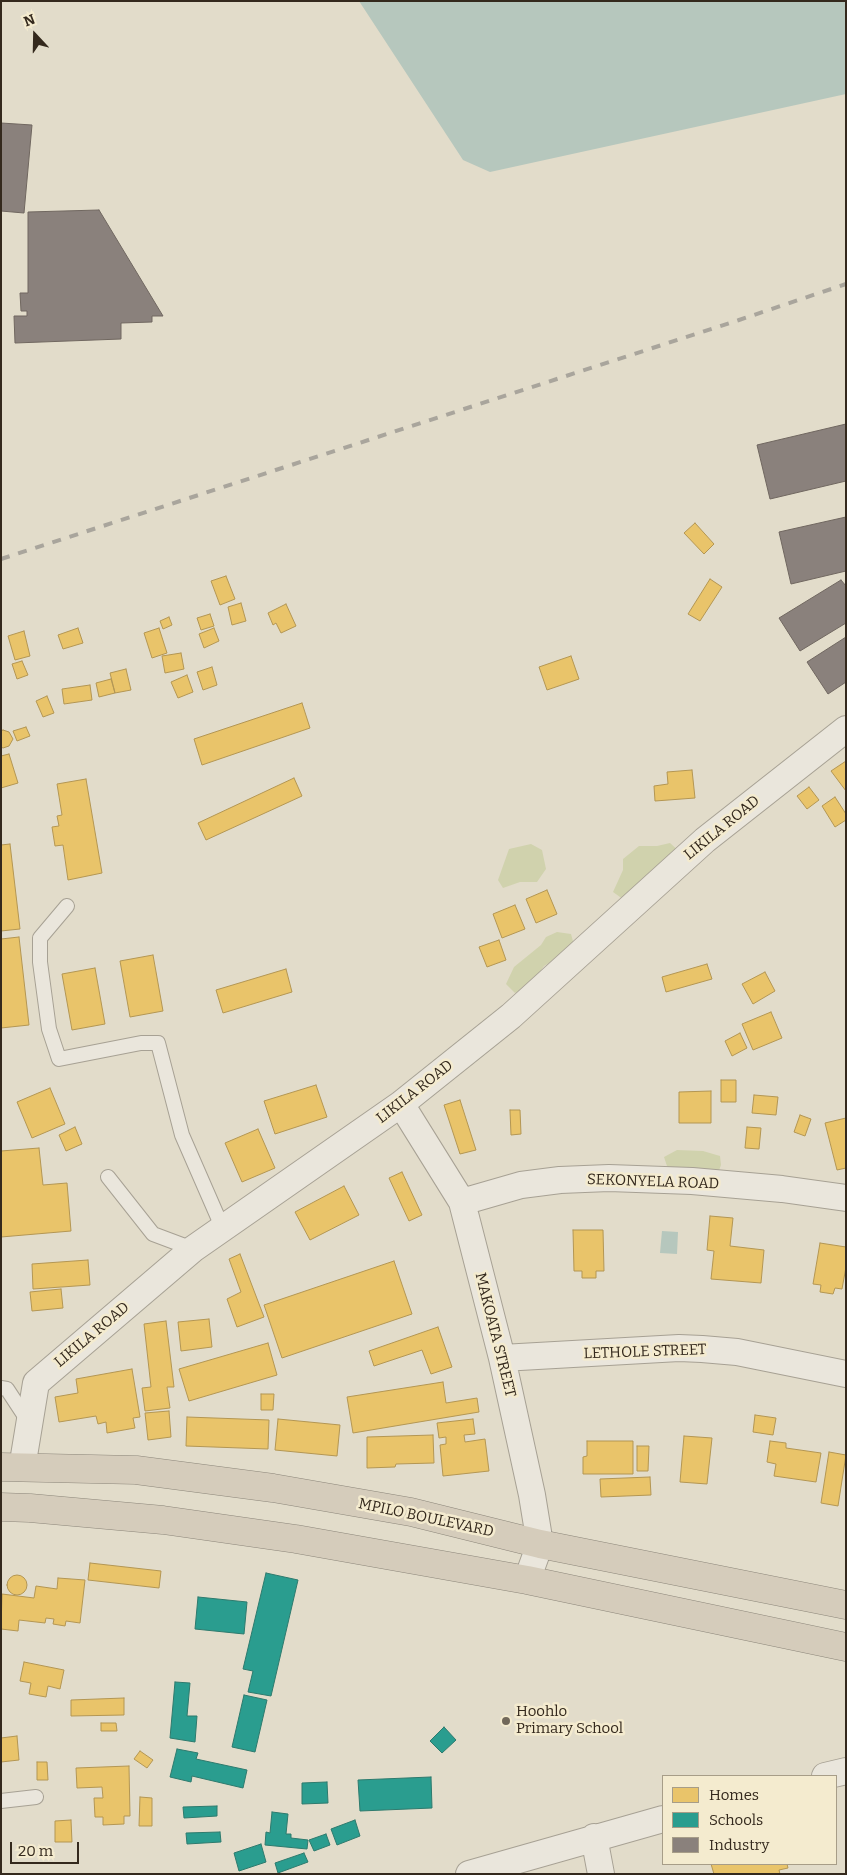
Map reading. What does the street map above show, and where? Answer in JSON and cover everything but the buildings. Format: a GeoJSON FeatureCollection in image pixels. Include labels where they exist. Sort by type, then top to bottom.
{"type":"FeatureCollection","features":[{"type":"Feature","properties":{"kind":"highway","name":"MPILO BOULEVARD"},"geometry":{"type":"LineString","coordinates":[[12,1467],[136,1470],[273,1488],[411,1512],[540,1544],[846,1605]]}},
{"type":"Feature","properties":{"kind":"highway"},"geometry":{"type":"LineString","coordinates":[[1,1507],[30,1508],[173,1522],[296,1539],[527,1580],[846,1647]]}},
{"type":"Feature","properties":{"kind":"street","name":"LIKILA ROAD"},"geometry":{"type":"LineString","coordinates":[[12,1467],[29,1423],[36,1383],[193,1249],[401,1104],[512,1016],[705,840],[846,729]]}},
{"type":"Feature","properties":{"kind":"street","name":"MAKOATA STREET"},"geometry":{"type":"LineString","coordinates":[[401,1104],[462,1202],[502,1358],[532,1495],[540,1544],[527,1580]]}},
{"type":"Feature","properties":{"kind":"street","name":"SEKONYELA ROAD"},"geometry":{"type":"LineString","coordinates":[[462,1202],[528,1184],[560,1180],[609,1178],[701,1182],[782,1189],[846,1198]]}},
{"type":"Feature","properties":{"kind":"street","name":"LETHOLE STREET"},"geometry":{"type":"LineString","coordinates":[[502,1358],[702,1349],[737,1352],[846,1374]]}},
{"type":"Feature","properties":{"kind":"street"},"geometry":{"type":"LineString","coordinates":[[829,1775],[846,1771]]}},
{"type":"Feature","properties":{"kind":"street"},"geometry":{"type":"LineString","coordinates":[[469,1874],[662,1819]]}},
{"type":"Feature","properties":{"kind":"street"},"geometry":{"type":"LineString","coordinates":[[594,1837],[601,1874]]}},
{"type":"Feature","properties":{"kind":"lane"},"geometry":{"type":"LineString","coordinates":[[67,906],[40,938],[40,962],[49,1029],[59,1059],[141,1043],[158,1043],[182,1135],[223,1229]]}},
{"type":"Feature","properties":{"kind":"lane"},"geometry":{"type":"LineString","coordinates":[[108,1177],[153,1234],[193,1249]]}},
{"type":"Feature","properties":{"kind":"lane"},"geometry":{"type":"LineString","coordinates":[[1,1388],[7,1389],[29,1423]]}},
{"type":"Feature","properties":{"kind":"lane"},"geometry":{"type":"LineString","coordinates":[[1,1801],[36,1797]]}},
{"type":"Feature","properties":{"kind":"green space"},"geometry":{"type":"Polygon","coordinates":[[[670,843],[681,853],[627,902],[613,892],[623,870],[623,859],[639,846],[657,846],[670,843]]]}},
{"type":"Feature","properties":{"kind":"green space"},"geometry":{"type":"Polygon","coordinates":[[[531,844],[542,850],[546,869],[537,882],[520,882],[503,888],[498,880],[509,849],[531,844]]]}},
{"type":"Feature","properties":{"kind":"green space"},"geometry":{"type":"Polygon","coordinates":[[[557,932],[571,934],[574,945],[564,954],[544,966],[531,984],[515,993],[506,984],[514,967],[541,945],[546,937],[557,932]]]}},
{"type":"Feature","properties":{"kind":"green space"},"geometry":{"type":"Polygon","coordinates":[[[677,1150],[703,1151],[720,1156],[721,1165],[718,1173],[668,1169],[664,1157],[677,1150]]]}},
{"type":"Feature","properties":{"kind":"shaded area"},"geometry":{"type":"Polygon","coordinates":[[[359,1],[844,1],[846,4],[846,94],[490,172],[463,160],[359,1]]]}},
{"type":"Feature","properties":{"kind":"shaded area"},"geometry":{"type":"Polygon","coordinates":[[[662,1231],[678,1232],[677,1254],[660,1253],[662,1231]]]}},
{"type":"Feature","properties":{"kind":"railway"},"geometry":{"type":"LineString","coordinates":[[1,559],[846,284]]}},
{"type":"Feature","properties":{"kind":"place","name":"Hoohlo Primary School"},"geometry":{"type":"Point","coordinates":[506,1721]}}]}
